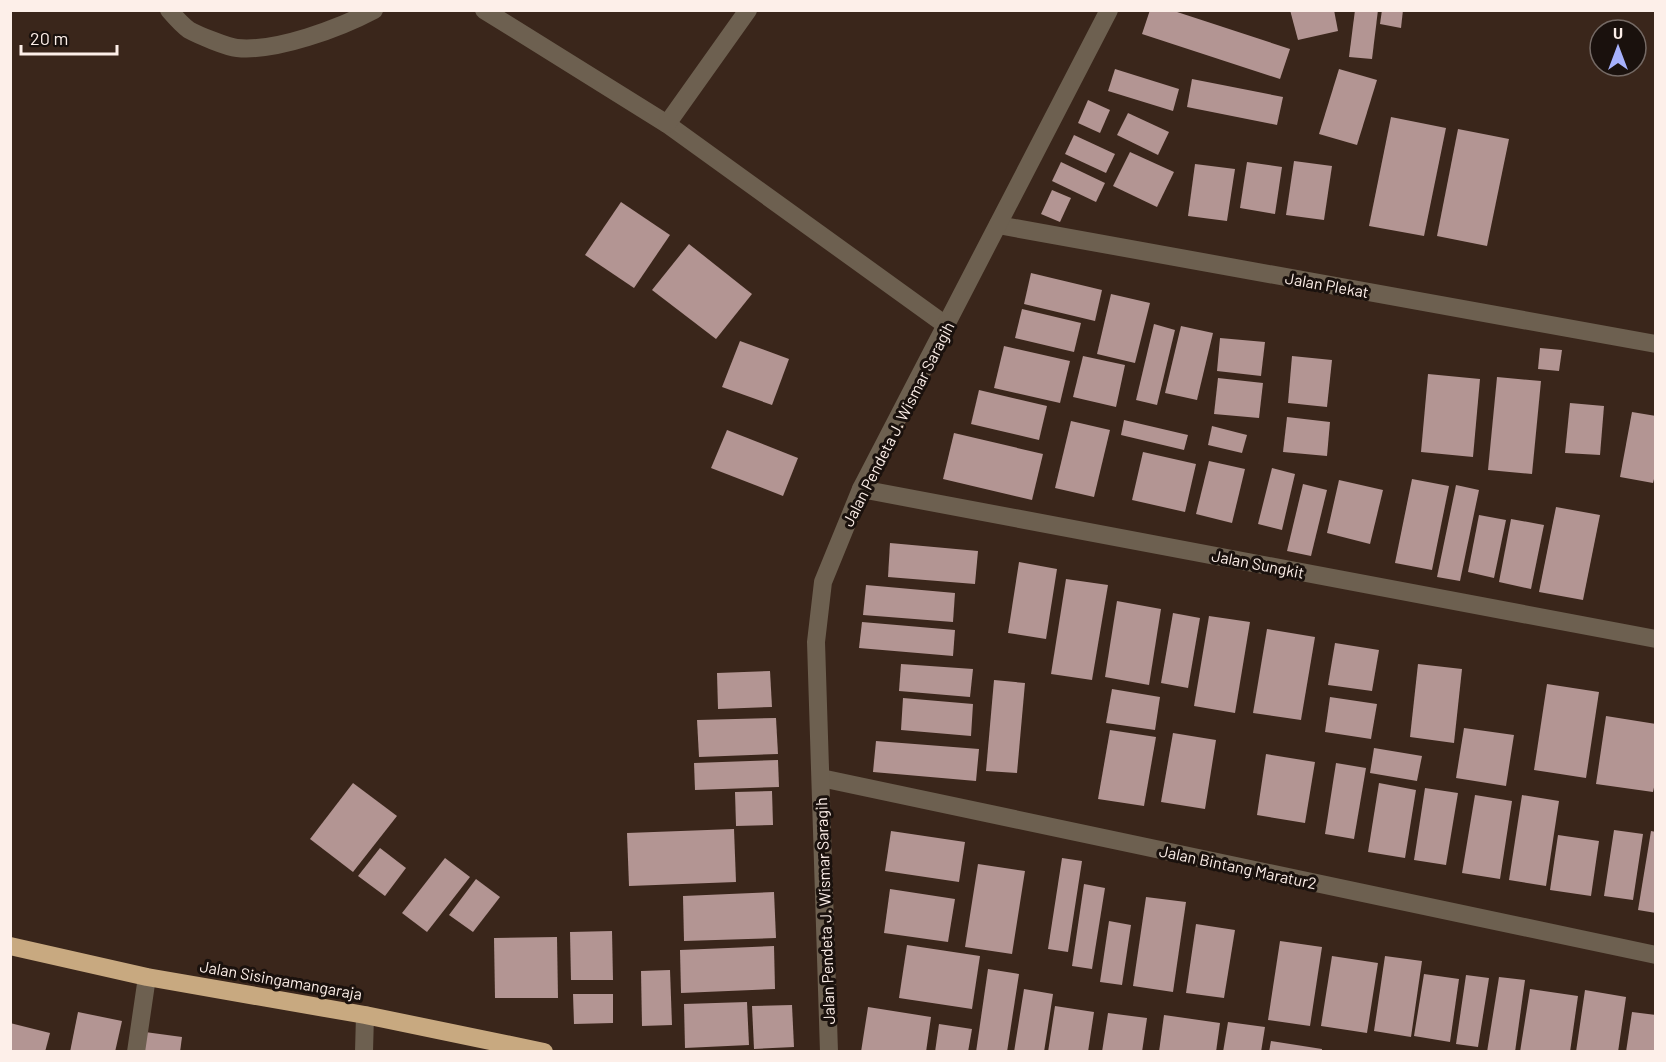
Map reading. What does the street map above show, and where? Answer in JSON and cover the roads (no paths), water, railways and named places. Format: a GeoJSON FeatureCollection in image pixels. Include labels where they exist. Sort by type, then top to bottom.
{"type":"FeatureCollection","features":[{"type":"Feature","properties":{"kind":"highway","name":"Jalan Sisingamangaraja"},"geometry":{"type":"LineString","coordinates":[[10,946],[147,977],[365,1015],[544,1052]]}},
{"type":"Feature","properties":{"kind":"street"},"geometry":{"type":"LineString","coordinates":[[169,10],[189,30],[235,48],[263,47],[298,39],[348,24],[374,10]]}},
{"type":"Feature","properties":{"kind":"street"},"geometry":{"type":"LineString","coordinates":[[484,10],[667,124],[947,326]]}},
{"type":"Feature","properties":{"kind":"street"},"geometry":{"type":"LineString","coordinates":[[667,124],[748,10]]}},
{"type":"Feature","properties":{"kind":"street","name":"Jalan Pendeta J. Wismar Saragih"},"geometry":{"type":"LineString","coordinates":[[829,1052],[816,642],[823,582],[861,489],[1109,10]]}},
{"type":"Feature","properties":{"kind":"street","name":"Jalan Plekat"},"geometry":{"type":"LineString","coordinates":[[998,225],[1656,344]]}},
{"type":"Feature","properties":{"kind":"street","name":"Jalan Sungkit"},"geometry":{"type":"LineString","coordinates":[[861,489],[1656,639]]}},
{"type":"Feature","properties":{"kind":"street","name":"Jalan Bintang Maratur2"},"geometry":{"type":"LineString","coordinates":[[820,778],[1656,955]]}},
{"type":"Feature","properties":{"kind":"street"},"geometry":{"type":"LineString","coordinates":[[136,1052],[147,977]]}},
{"type":"Feature","properties":{"kind":"street"},"geometry":{"type":"LineString","coordinates":[[364,1052],[365,1015]]}}]}
